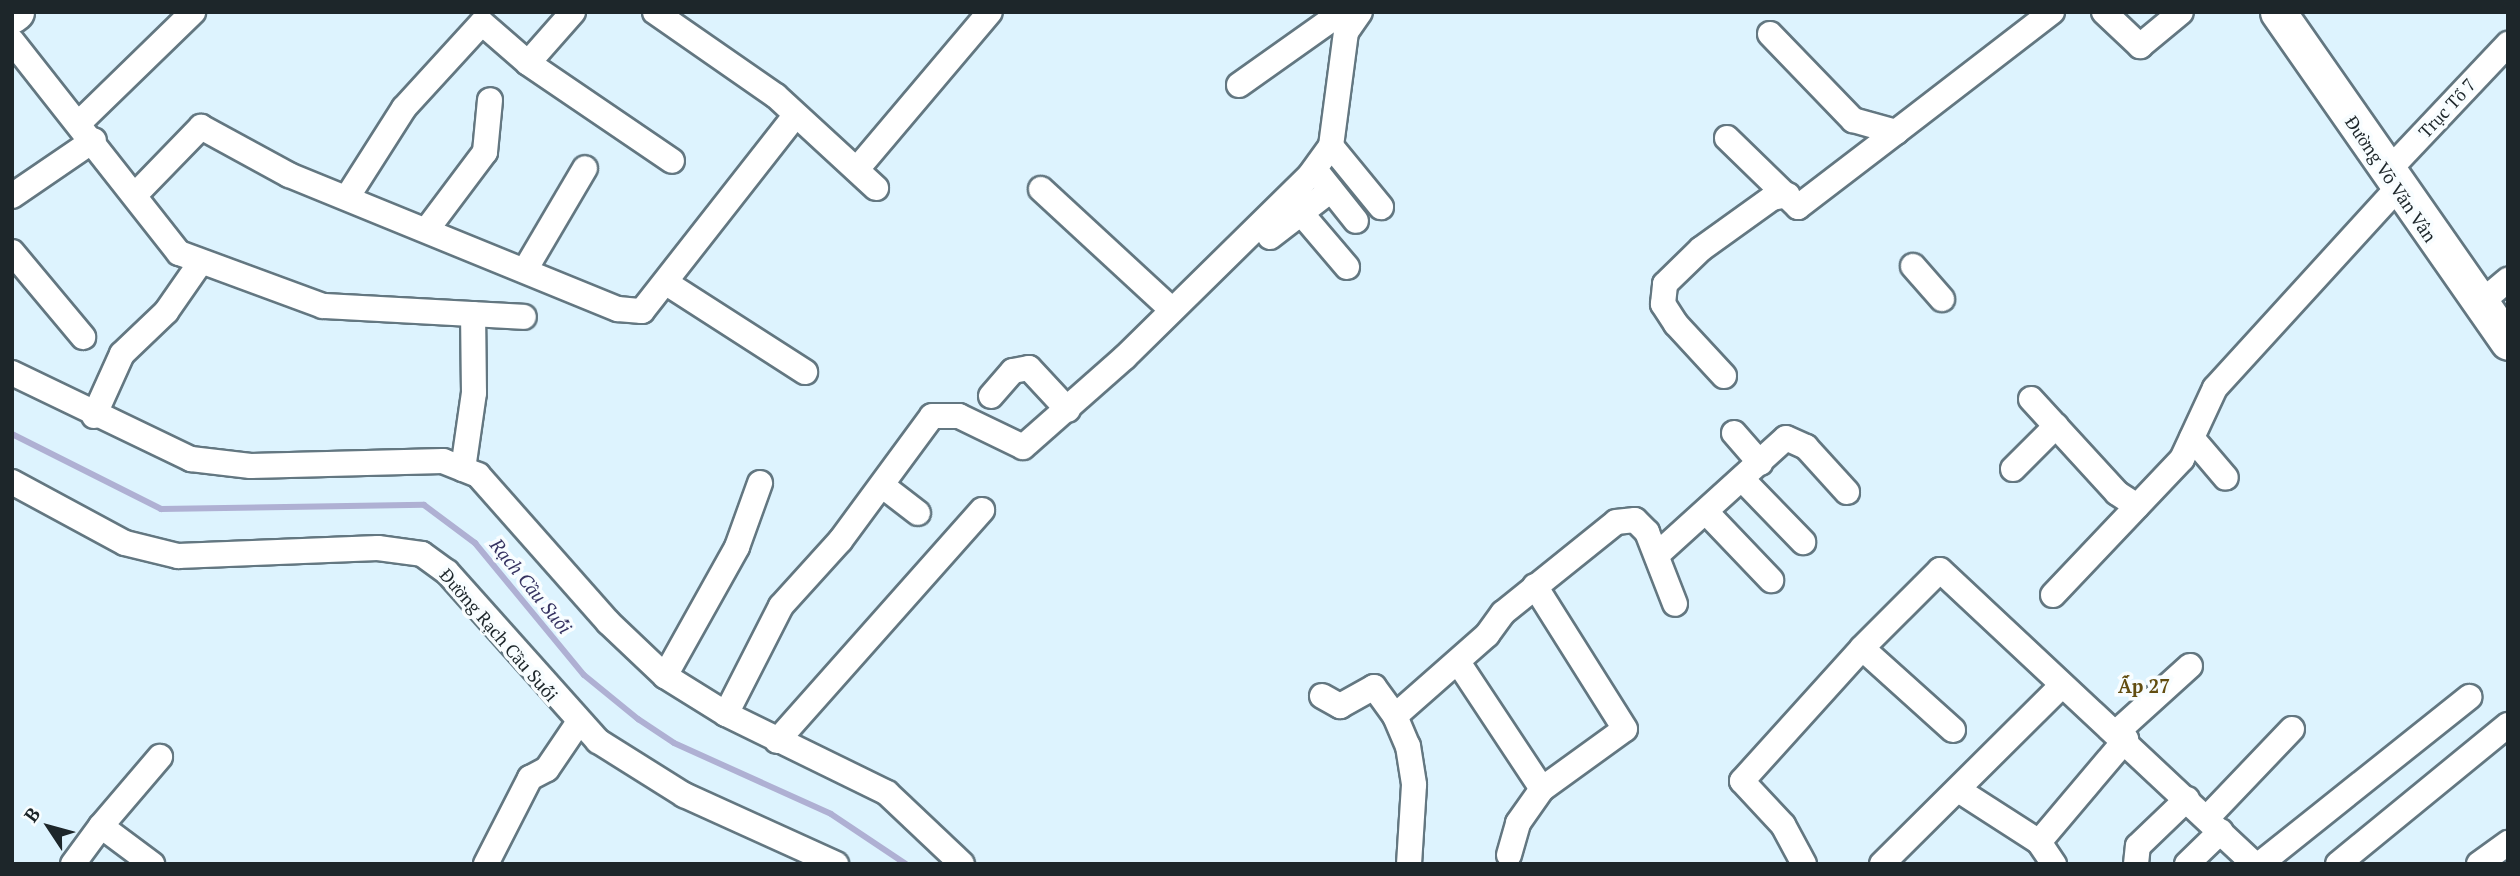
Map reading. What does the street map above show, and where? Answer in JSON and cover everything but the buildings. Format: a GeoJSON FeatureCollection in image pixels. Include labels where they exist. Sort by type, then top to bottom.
{"type":"FeatureCollection","features":[{"type":"Feature","properties":{"kind":"street"},"geometry":{"type":"LineString","coordinates":[[12,196],[87,131],[193,12]]}},
{"type":"Feature","properties":{"kind":"street"},"geometry":{"type":"LineString","coordinates":[[528,63],[573,12]]}},
{"type":"Feature","properties":{"kind":"street"},"geometry":{"type":"LineString","coordinates":[[655,12],[776,96],[794,117],[858,168],[876,188]]}},
{"type":"Feature","properties":{"kind":"street"},"geometry":{"type":"LineString","coordinates":[[858,168],[990,12]]}},
{"type":"Feature","properties":{"kind":"street"},"geometry":{"type":"LineString","coordinates":[[1727,138],[1798,207],[2052,12]]}},
{"type":"Feature","properties":{"kind":"street"},"geometry":{"type":"LineString","coordinates":[[2104,12],[2140,46],[2181,12]]}},
{"type":"Feature","properties":{"kind":"street","name":"Đường Võ Văn Vân"},"geometry":{"type":"LineString","coordinates":[[2278,12],[2391,181],[2508,342]]}},
{"type":"Feature","properties":{"kind":"street"},"geometry":{"type":"LineString","coordinates":[[1239,85],[1347,13]]}},
{"type":"Feature","properties":{"kind":"street"},"geometry":{"type":"LineString","coordinates":[[726,714],[781,606],[883,486],[939,412],[1023,447],[1068,411],[1315,168],[1331,146],[1347,13]]}},
{"type":"Feature","properties":{"kind":"street"},"geometry":{"type":"LineString","coordinates":[[348,196],[404,108],[482,23],[528,63],[672,161]]}},
{"type":"Feature","properties":{"kind":"street"},"geometry":{"type":"LineString","coordinates":[[1770,34],[1853,120],[1896,132]]}},
{"type":"Feature","properties":{"kind":"street"},"geometry":{"type":"LineString","coordinates":[[12,41],[87,131],[179,253],[200,263],[323,306],[524,317]]}},
{"type":"Feature","properties":{"kind":"street","name":"Trục Tổ 7"},"geometry":{"type":"LineString","coordinates":[[2053,595],[2182,458],[2215,388],[2508,44]]}},
{"type":"Feature","properties":{"kind":"street"},"geometry":{"type":"LineString","coordinates":[[428,228],[485,152],[490,100]]}},
{"type":"Feature","properties":{"kind":"street"},"geometry":{"type":"LineString","coordinates":[[135,195],[201,127],[246,155],[428,228],[618,309],[642,312],[668,284],[794,117]]}},
{"type":"Feature","properties":{"kind":"street"},"geometry":{"type":"LineString","coordinates":[[1331,146],[1381,207]]}},
{"type":"Feature","properties":{"kind":"street"},"geometry":{"type":"LineString","coordinates":[[525,270],[585,168]]}},
{"type":"Feature","properties":{"kind":"street"},"geometry":{"type":"LineString","coordinates":[[1315,168],[1356,221]]}},
{"type":"Feature","properties":{"kind":"street"},"geometry":{"type":"LineString","coordinates":[[1041,189],[1172,310]]}},
{"type":"Feature","properties":{"kind":"street"},"geometry":{"type":"LineString","coordinates":[[1270,237],[1331,190]]}},
{"type":"Feature","properties":{"kind":"street"},"geometry":{"type":"LineString","coordinates":[[1724,376],[1676,324],[1663,304],[1665,284],[1675,268],[1765,215],[1788,195]]}},
{"type":"Feature","properties":{"kind":"street"},"geometry":{"type":"LineString","coordinates":[[1301,213],[1347,267]]}},
{"type":"Feature","properties":{"kind":"street"},"geometry":{"type":"LineString","coordinates":[[12,252],[83,337]]}},
{"type":"Feature","properties":{"kind":"street"},"geometry":{"type":"LineString","coordinates":[[94,416],[122,354],[166,312],[200,263]]}},
{"type":"Feature","properties":{"kind":"street"},"geometry":{"type":"LineString","coordinates":[[1913,266],[1942,299]]}},
{"type":"Feature","properties":{"kind":"street"},"geometry":{"type":"LineString","coordinates":[[2479,304],[2508,280]]}},
{"type":"Feature","properties":{"kind":"street"},"geometry":{"type":"LineString","coordinates":[[668,284],[805,372]]}},
{"type":"Feature","properties":{"kind":"street"},"geometry":{"type":"LineString","coordinates":[[463,470],[474,393],[472,314]]}},
{"type":"Feature","properties":{"kind":"street"},"geometry":{"type":"LineString","coordinates":[[991,396],[1013,371],[1029,369],[1068,411]]}},
{"type":"Feature","properties":{"kind":"street"},"geometry":{"type":"LineString","coordinates":[[12,373],[94,416],[191,459],[251,466],[443,461],[478,475],[608,622],[665,676],[776,741],[887,793],[962,864]]}},
{"type":"Feature","properties":{"kind":"street"},"geometry":{"type":"LineString","coordinates":[[2031,399],[2137,506]]}},
{"type":"Feature","properties":{"kind":"street"},"geometry":{"type":"LineString","coordinates":[[2013,469],[2056,426]]}},
{"type":"Feature","properties":{"kind":"street"},"geometry":{"type":"LineString","coordinates":[[1734,433],[1751,471],[1803,542]]}},
{"type":"Feature","properties":{"kind":"street"},"geometry":{"type":"LineString","coordinates":[[1659,553],[1707,513],[1786,438],[1806,447],[1847,492]]}},
{"type":"Feature","properties":{"kind":"street"},"geometry":{"type":"LineString","coordinates":[[2192,438],[2226,478]]}},
{"type":"Feature","properties":{"kind":"street","name":"Đường Rạch Cầu Suối"},"geometry":{"type":"LineString","coordinates":[[12,482],[125,543],[178,556],[378,548],[422,554],[447,572],[579,722],[636,769],[836,864]]}},
{"type":"Feature","properties":{"kind":"street"},"geometry":{"type":"LineString","coordinates":[[665,676],[737,547],[760,483]]}},
{"type":"Feature","properties":{"kind":"street"},"geometry":{"type":"LineString","coordinates":[[883,486],[918,513]]}},
{"type":"Feature","properties":{"kind":"street"},"geometry":{"type":"LineString","coordinates":[[776,741],[982,510]]}},
{"type":"Feature","properties":{"kind":"street"},"geometry":{"type":"LineString","coordinates":[[1707,513],[1771,580]]}},
{"type":"Feature","properties":{"kind":"street"},"geometry":{"type":"LineString","coordinates":[[1395,716],[1458,662],[1535,586],[1616,522],[1635,520],[1659,553],[1675,604]]}},
{"type":"Feature","properties":{"kind":"street"},"geometry":{"type":"LineString","coordinates":[[1804,864],[1783,825],[1742,782],[1862,649],[1940,570],[2062,685],[2122,735],[2254,864]]}},
{"type":"Feature","properties":{"kind":"street"},"geometry":{"type":"LineString","coordinates":[[1512,856],[1518,823],[1542,789],[1622,733],[1625,722],[1535,586]]}},
{"type":"Feature","properties":{"kind":"street"},"geometry":{"type":"LineString","coordinates":[[1862,649],[1953,730]]}},
{"type":"Feature","properties":{"kind":"street"},"geometry":{"type":"LineString","coordinates":[[1458,662],[1542,789]]}},
{"type":"Feature","properties":{"kind":"street"},"geometry":{"type":"LineString","coordinates":[[2039,842],[2122,735],[2190,666]]}},
{"type":"Feature","properties":{"kind":"street"},"geometry":{"type":"LineString","coordinates":[[1882,864],[1960,791],[2062,685]]}},
{"type":"Feature","properties":{"kind":"street"},"geometry":{"type":"LineString","coordinates":[[1322,696],[1340,706],[1372,687],[1395,716],[1408,746],[1414,785],[1409,864]]}},
{"type":"Feature","properties":{"kind":"street"},"geometry":{"type":"LineString","coordinates":[[2260,864],[2469,697]]}},
{"type":"Feature","properties":{"kind":"street"},"geometry":{"type":"LineString","coordinates":[[486,864],[530,778],[547,768],[579,722]]}},
{"type":"Feature","properties":{"kind":"street"},"geometry":{"type":"LineString","coordinates":[[2338,864],[2508,725]]}},
{"type":"Feature","properties":{"kind":"street"},"geometry":{"type":"LineString","coordinates":[[2187,864],[2214,825],[2292,729]]}},
{"type":"Feature","properties":{"kind":"street"},"geometry":{"type":"LineString","coordinates":[[73,864],[101,826],[160,757]]}},
{"type":"Feature","properties":{"kind":"street"},"geometry":{"type":"LineString","coordinates":[[1960,791],[2039,842],[2054,864]]}},
{"type":"Feature","properties":{"kind":"street"},"geometry":{"type":"LineString","coordinates":[[2136,864],[2138,846],[2188,799]]}},
{"type":"Feature","properties":{"kind":"street"},"geometry":{"type":"LineString","coordinates":[[101,826],[152,864]]}},
{"type":"Feature","properties":{"kind":"street"},"geometry":{"type":"LineString","coordinates":[[2479,864],[2508,843]]}},
{"type":"Feature","properties":{"kind":"waterway","name":"Rạch Cầu Suối"},"geometry":{"type":"LineString","coordinates":[[12,434],[161,509],[424,505],[475,543],[584,675],[638,719],[674,743],[831,814],[906,864]]}},
{"type":"Feature","properties":{"kind":"district","name":"Ấp 27"},"geometry":{"type":"Point","coordinates":[2144,686]}}]}
